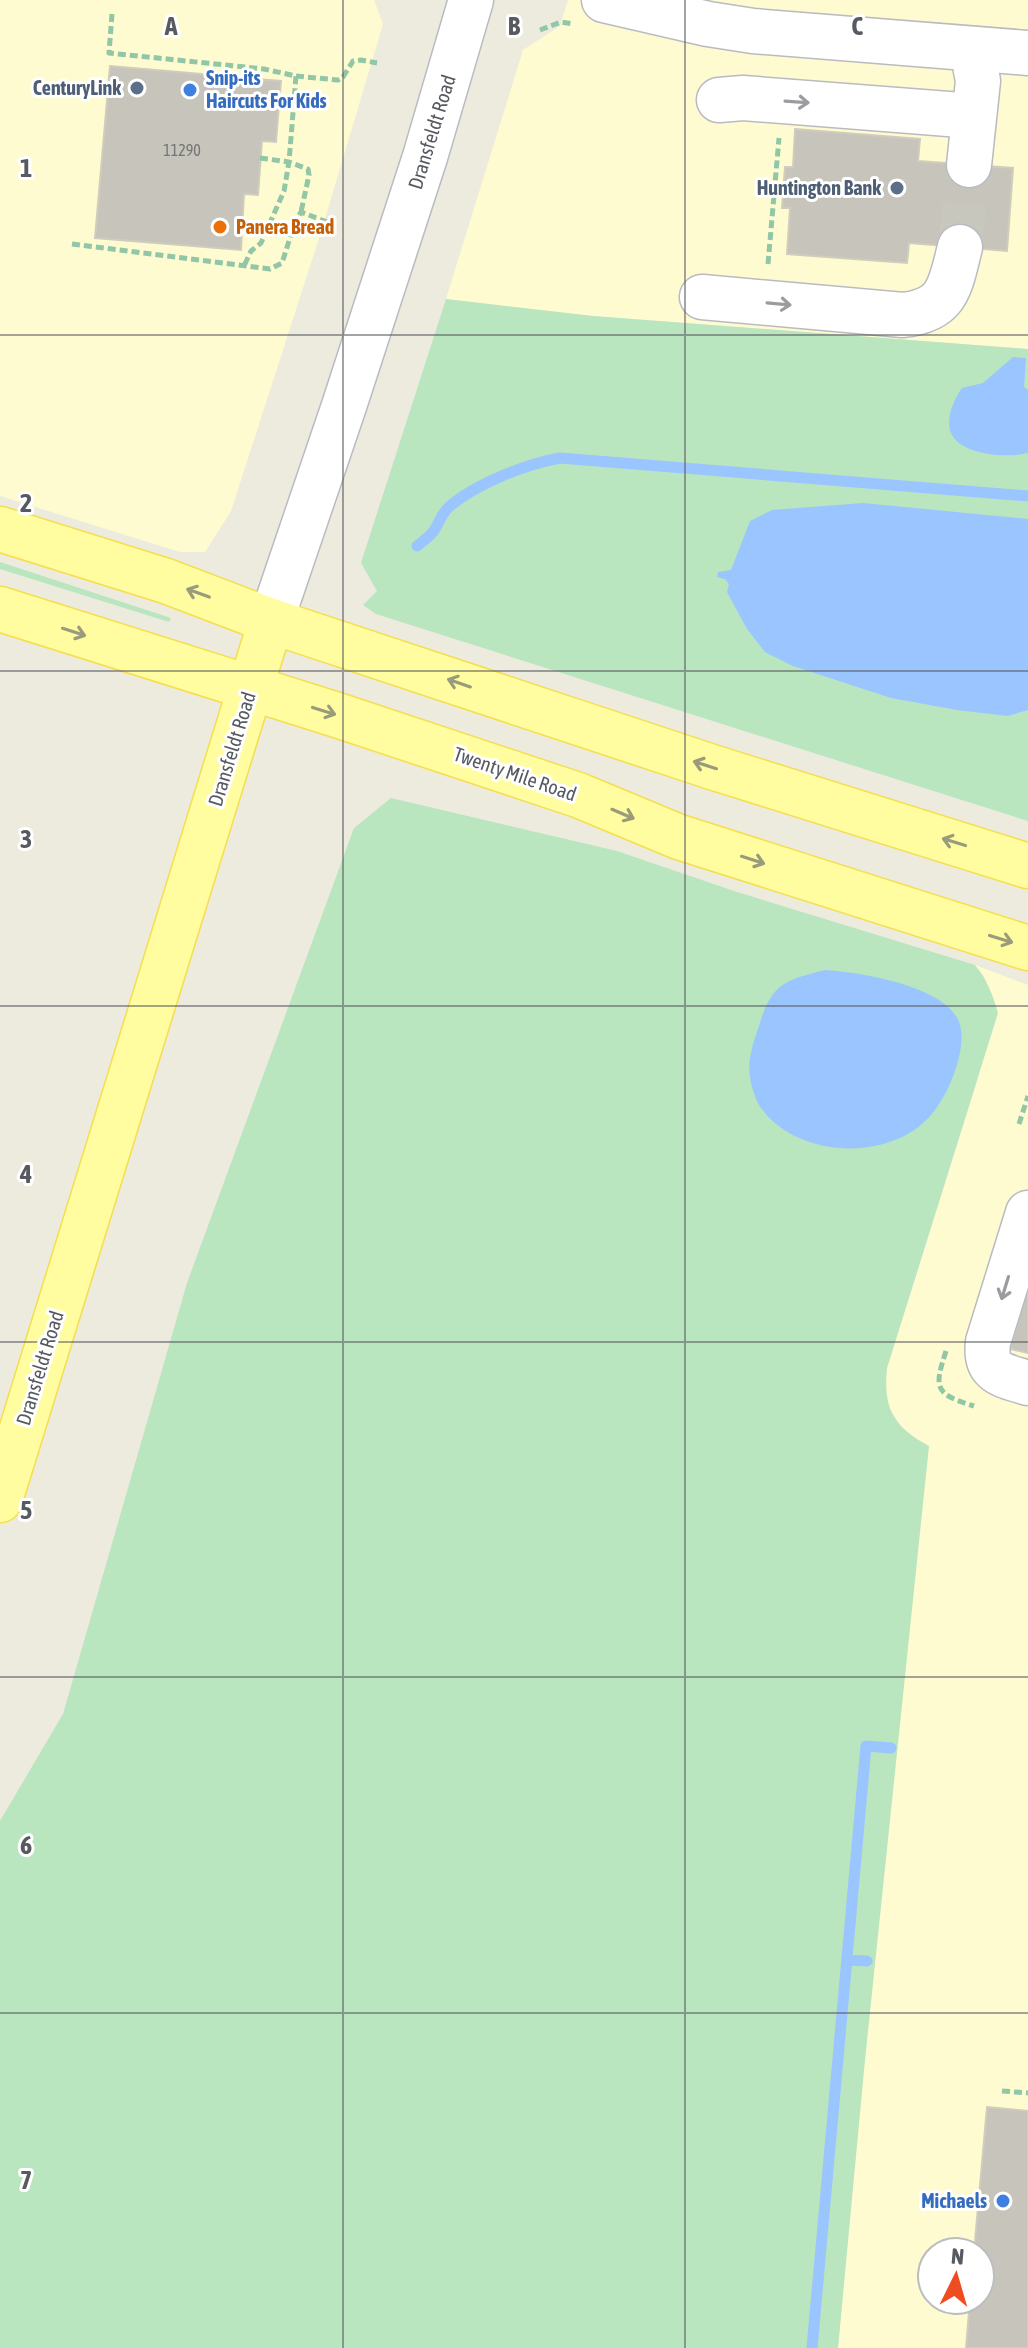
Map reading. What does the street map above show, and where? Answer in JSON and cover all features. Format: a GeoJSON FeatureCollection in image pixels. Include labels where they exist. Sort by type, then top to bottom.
{"type":"FeatureCollection","features":[{"type":"Feature","properties":{"kind":"main road"},"geometry":{"type":"LineString","coordinates":[[0,529],[166,581],[271,621],[712,767],[1028,866]]}},
{"type":"Feature","properties":{"kind":"main road","name":"Twenty Mile Road"},"geometry":{"type":"LineString","coordinates":[[0,609],[578,795],[679,837],[1028,948]]}},
{"type":"Feature","properties":{"kind":"main road","name":"Dransfeldt Road"},"geometry":{"type":"LineString","coordinates":[[0,1500],[128,1075],[168,956],[271,621]]}},
{"type":"Feature","properties":{"kind":"street","name":"Dransfeldt Road"},"geometry":{"type":"LineString","coordinates":[[271,621],[417,184],[471,0]]}},
{"type":"Feature","properties":{"kind":"street"},"geometry":{"type":"LineString","coordinates":[[604,0],[753,31],[1028,53]]}},
{"type":"Feature","properties":{"kind":"street"},"geometry":{"type":"LineString","coordinates":[[969,165],[978,81],[972,49]]}},
{"type":"Feature","properties":{"kind":"street"},"geometry":{"type":"LineString","coordinates":[[719,100],[743,98],[974,116]]}},
{"type":"Feature","properties":{"kind":"street"},"geometry":{"type":"LineString","coordinates":[[702,297],[903,315],[920,313],[947,293],[960,247]]}},
{"type":"Feature","properties":{"kind":"street"},"geometry":{"type":"LineString","coordinates":[[1028,1213],[986,1354],[989,1365],[995,1371],[1028,1383]]}},
{"type":"Feature","properties":{"kind":"path"},"geometry":{"type":"LineString","coordinates":[[112,14],[109,53],[338,80],[353,61],[377,63]]}},
{"type":"Feature","properties":{"kind":"path"},"geometry":{"type":"LineString","coordinates":[[244,266],[251,251],[261,243],[268,230],[284,191],[296,76]]}},
{"type":"Feature","properties":{"kind":"path"},"geometry":{"type":"LineString","coordinates":[[768,266],[780,129]]}},
{"type":"Feature","properties":{"kind":"path"},"geometry":{"type":"LineString","coordinates":[[72,244],[270,269],[282,263],[301,212],[309,175],[308,169],[289,162],[260,158]]}},
{"type":"Feature","properties":{"kind":"path"},"geometry":{"type":"LineString","coordinates":[[301,212],[327,222]]}},
{"type":"Feature","properties":{"kind":"path"},"geometry":{"type":"LineString","coordinates":[[1019,1124],[1028,1096]]}},
{"type":"Feature","properties":{"kind":"path"},"geometry":{"type":"LineString","coordinates":[[1002,2091],[1028,2093]]}},
{"type":"Feature","properties":{"kind":"shaded area"},"geometry":{"type":"Polygon","coordinates":[[[0,0],[374,0],[383,24],[322,229],[231,511],[205,552],[180,552],[0,496],[0,0]]]}},
{"type":"Feature","properties":{"kind":"shaded area"},"geometry":{"type":"Polygon","coordinates":[[[568,0],[1028,0],[1028,349],[593,316],[446,299],[523,50],[560,26],[568,0]]]}},
{"type":"Feature","properties":{"kind":"shaded area"},"geometry":{"type":"Polygon","coordinates":[[[975,965],[1028,985],[1028,2348],[838,2348],[917,1440],[903,1429],[887,1405],[887,1368],[976,1085],[994,1000],[984,976],[975,965]]]}},
{"type":"Feature","properties":{"kind":"green space"},"geometry":{"type":"Polygon","coordinates":[[[446,299],[593,316],[1028,349],[1028,821],[376,614],[363,605],[377,591],[361,563],[446,299]]]}},
{"type":"Feature","properties":{"kind":"green space"},"geometry":{"type":"Polygon","coordinates":[[[0,562],[171,618],[169,622],[0,569],[0,562]]]}},
{"type":"Feature","properties":{"kind":"green space"},"geometry":{"type":"Polygon","coordinates":[[[391,798],[617,851],[737,892],[975,965],[989,988],[998,1013],[887,1368],[887,1394],[893,1415],[907,1431],[929,1446],[838,2348],[0,2348],[0,1821],[63,1714],[187,1283],[354,828],[391,798]]]}},
{"type":"Feature","properties":{"kind":"water"},"geometry":{"type":"Polygon","coordinates":[[[1013,357],[1026,358],[1024,387],[1028,390],[1028,453],[987,454],[966,447],[958,442],[950,429],[951,410],[956,398],[962,388],[983,383],[1013,357]]]}},
{"type":"Feature","properties":{"kind":"water"},"geometry":{"type":"Polygon","coordinates":[[[863,503],[1028,519],[1028,710],[1008,716],[891,698],[793,666],[765,652],[747,629],[727,592],[729,584],[717,577],[718,572],[731,570],[750,521],[772,510],[863,503]]]}},
{"type":"Feature","properties":{"kind":"water"},"geometry":{"type":"Polygon","coordinates":[[[825,970],[880,978],[922,991],[953,1012],[960,1025],[959,1057],[943,1097],[931,1115],[913,1131],[892,1141],[868,1147],[818,1145],[795,1136],[775,1123],[756,1099],[749,1071],[750,1059],[768,1003],[773,994],[788,982],[825,970]]]}},
{"type":"Feature","properties":{"kind":"building"},"geometry":{"type":"Polygon","coordinates":[[[110,66],[281,81],[276,142],[262,141],[258,195],[244,194],[241,250],[95,238],[110,66]]]}},
{"type":"Feature","properties":{"kind":"building","name":"Huntington Bank"},"geometry":{"type":"Polygon","coordinates":[[[795,129],[920,139],[918,161],[1013,168],[1007,251],[909,243],[907,263],[787,254],[790,208],[782,208],[785,167],[793,167],[795,129]]]}},
{"type":"Feature","properties":{"kind":"building"},"geometry":{"type":"Polygon","coordinates":[[[1028,1272],[1028,1353],[1010,1349],[1024,1301],[1020,1299],[1028,1272]]]}},
{"type":"Feature","properties":{"kind":"building","name":"Michaels"},"geometry":{"type":"Polygon","coordinates":[[[987,2107],[1028,2111],[1028,2348],[966,2348],[969,2316],[996,2316],[996,2236],[975,2236],[987,2107]]]}},
{"type":"Feature","properties":{"kind":"waterway"},"geometry":{"type":"LineString","coordinates":[[417,546],[433,532],[447,509],[473,490],[517,470],[560,458],[1028,496]]}},
{"type":"Feature","properties":{"kind":"waterway"},"geometry":{"type":"LineString","coordinates":[[812,2348],[866,1746],[891,1748]]}},
{"type":"Feature","properties":{"kind":"waterway"},"geometry":{"type":"LineString","coordinates":[[847,1960],[867,1961]]}},
{"type":"Feature","properties":{"kind":"tunnel"},"geometry":{"type":"LineString","coordinates":[[960,247],[969,165]]}},
{"type":"Feature","properties":{"kind":"place","name":"CenturyLink"},"geometry":{"type":"Point","coordinates":[137,88]}},
{"type":"Feature","properties":{"kind":"place","name":"Snip-its Haircuts For Kids"},"geometry":{"type":"Point","coordinates":[190,90]}},
{"type":"Feature","properties":{"kind":"place","name":"Huntington Bank"},"geometry":{"type":"Point","coordinates":[897,188]}},
{"type":"Feature","properties":{"kind":"place","name":"Panera Bread"},"geometry":{"type":"Point","coordinates":[220,227]}},
{"type":"Feature","properties":{"kind":"place","name":"Michaels"},"geometry":{"type":"Point","coordinates":[1003,2201]}}]}
